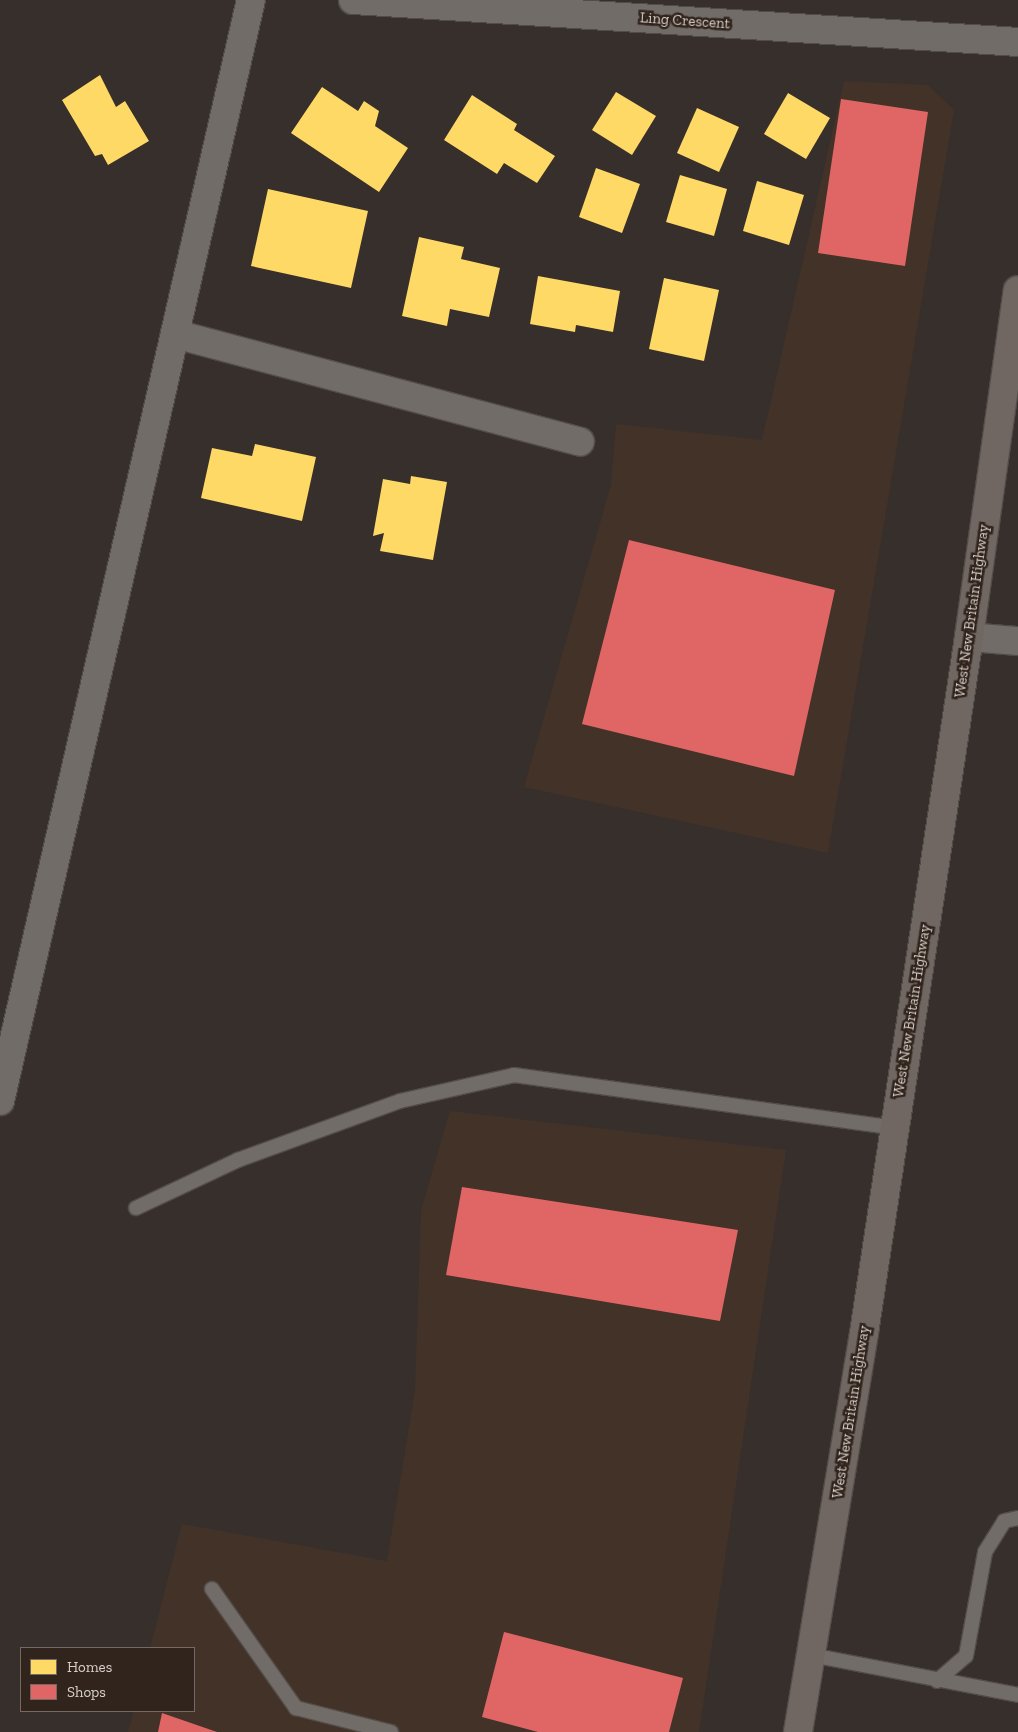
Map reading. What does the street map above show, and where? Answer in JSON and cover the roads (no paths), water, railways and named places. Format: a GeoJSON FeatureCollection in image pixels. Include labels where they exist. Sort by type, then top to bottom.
{"type":"FeatureCollection","features":[{"type":"Feature","properties":{"kind":"main road","name":"West New Britain Highway"},"geometry":{"type":"LineString","coordinates":[[798,1732],[895,1128],[969,637],[1018,290]]}},
{"type":"Feature","properties":{"kind":"street"},"geometry":{"type":"LineString","coordinates":[[0,1101],[251,0]]}},
{"type":"Feature","properties":{"kind":"street","name":"Ling Crescent"},"geometry":{"type":"LineString","coordinates":[[353,0],[1018,42]]}},
{"type":"Feature","properties":{"kind":"street"},"geometry":{"type":"LineString","coordinates":[[175,334],[580,442]]}},
{"type":"Feature","properties":{"kind":"street"},"geometry":{"type":"LineString","coordinates":[[969,637],[1018,641]]}},
{"type":"Feature","properties":{"kind":"lane"},"geometry":{"type":"LineString","coordinates":[[136,1208],[238,1160],[400,1101],[514,1075],[895,1128]]}},
{"type":"Feature","properties":{"kind":"lane"},"geometry":{"type":"LineString","coordinates":[[937,1681],[966,1656],[986,1552],[1004,1521],[1018,1518]]}},
{"type":"Feature","properties":{"kind":"lane"},"geometry":{"type":"LineString","coordinates":[[212,1589],[296,1708],[391,1732]]}},
{"type":"Feature","properties":{"kind":"lane"},"geometry":{"type":"LineString","coordinates":[[811,1655],[937,1681],[1018,1695]]}}]}
